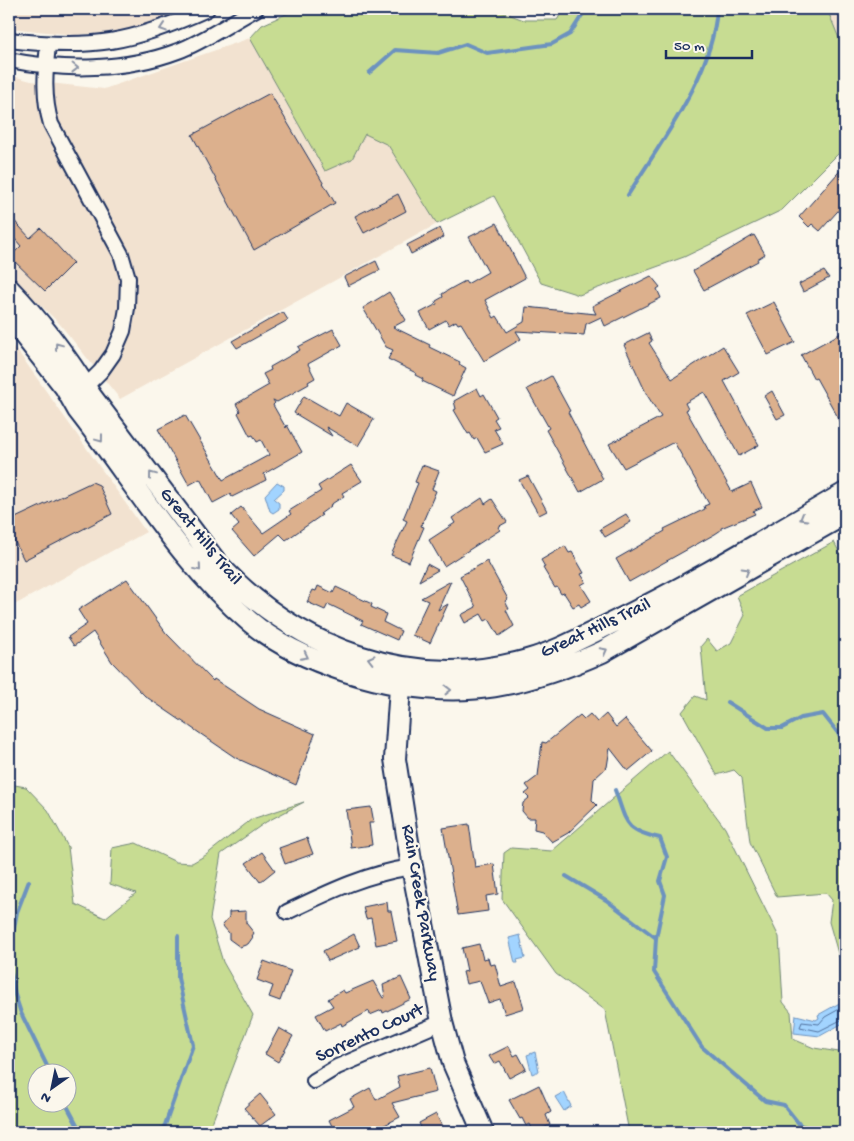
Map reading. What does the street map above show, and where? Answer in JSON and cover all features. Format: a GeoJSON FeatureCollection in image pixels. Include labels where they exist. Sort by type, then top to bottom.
{"type":"FeatureCollection","features":[{"type":"Feature","properties":{"kind":"street"},"geometry":{"type":"LineString","coordinates":[[9,40],[48,45],[90,45],[127,39],[167,27],[208,9]]}},
{"type":"Feature","properties":{"kind":"street"},"geometry":{"type":"LineString","coordinates":[[9,60],[46,66],[105,67],[134,63],[179,51],[256,9]]}},
{"type":"Feature","properties":{"kind":"street"},"geometry":{"type":"LineString","coordinates":[[48,45],[45,104],[51,124],[121,254],[128,278],[124,331],[105,366],[79,393]]}},
{"type":"Feature","properties":{"kind":"street","name":"Great Hills Trail"},"geometry":{"type":"LineString","coordinates":[[9,289],[36,318],[79,393]]}},
{"type":"Feature","properties":{"kind":"street","name":"Great Hills Trail"},"geometry":{"type":"LineString","coordinates":[[9,316],[79,393],[216,562],[255,614],[266,634],[310,658],[364,677],[400,686],[432,690],[467,690],[539,677],[570,666],[602,652],[845,514]]}},
{"type":"Feature","properties":{"kind":"street","name":"Great Hills Trail"},"geometry":{"type":"LineString","coordinates":[[255,614],[351,654],[402,666],[459,671],[494,668],[528,660],[560,648],[654,603],[845,494]]}},
{"type":"Feature","properties":{"kind":"street","name":"Rain Creek Parkway"},"geometry":{"type":"LineString","coordinates":[[402,666],[395,759],[412,867],[442,1022],[453,1063],[483,1132]]}},
{"type":"Feature","properties":{"kind":"street"},"geometry":{"type":"LineString","coordinates":[[287,912],[349,882],[386,871],[412,867]]}},
{"type":"Feature","properties":{"kind":"street","name":"Sorrento Court"},"geometry":{"type":"LineString","coordinates":[[314,1081],[337,1067],[442,1022]]}},
{"type":"Feature","properties":{"kind":"shaded area"},"geometry":{"type":"Polygon","coordinates":[[[9,9],[192,9],[177,17],[123,32],[75,35],[9,28],[9,9]]]}},
{"type":"Feature","properties":{"kind":"shaded area"},"geometry":{"type":"Polygon","coordinates":[[[827,9],[845,9],[845,53],[827,9]]]}},
{"type":"Feature","properties":{"kind":"shaded area"},"geometry":{"type":"Polygon","coordinates":[[[250,38],[325,171],[352,159],[365,134],[388,145],[437,224],[120,399],[59,323],[9,275],[9,75],[31,81],[104,89],[250,38]]]}},
{"type":"Feature","properties":{"kind":"shaded area"},"geometry":{"type":"Polygon","coordinates":[[[9,343],[19,353],[146,532],[9,608],[9,343]]]}},
{"type":"Feature","properties":{"kind":"green space"},"geometry":{"type":"Polygon","coordinates":[[[297,9],[494,9],[524,20],[557,20],[564,9],[827,9],[845,53],[845,147],[782,210],[684,257],[579,295],[541,283],[494,196],[437,224],[388,145],[365,134],[352,159],[325,171],[250,38],[262,25],[297,9]]]}},
{"type":"Feature","properties":{"kind":"green space"},"geometry":{"type":"Polygon","coordinates":[[[834,542],[845,563],[845,969],[841,964],[829,922],[832,900],[826,893],[777,897],[750,842],[742,778],[734,770],[717,775],[682,712],[695,696],[706,700],[701,646],[707,639],[717,651],[731,643],[745,615],[737,596],[834,542]]]}},
{"type":"Feature","properties":{"kind":"green space"},"geometry":{"type":"Polygon","coordinates":[[[668,751],[725,828],[779,937],[783,1002],[791,1012],[793,1039],[814,1048],[845,1053],[845,1132],[629,1132],[605,1010],[556,974],[502,899],[504,853],[511,848],[552,851],[668,751]]]}},
{"type":"Feature","properties":{"kind":"green space"},"geometry":{"type":"Polygon","coordinates":[[[9,784],[26,787],[48,810],[68,847],[75,904],[105,918],[136,893],[110,884],[112,848],[136,843],[176,862],[192,863],[206,855],[252,819],[304,802],[266,822],[221,854],[210,919],[223,962],[253,1015],[210,1128],[214,1132],[9,1132],[9,784]]]}},
{"type":"Feature","properties":{"kind":"water"},"geometry":{"type":"Polygon","coordinates":[[[277,482],[284,486],[284,490],[274,499],[279,503],[279,509],[273,513],[270,511],[265,495],[277,482]]]}},
{"type":"Feature","properties":{"kind":"water"},"geometry":{"type":"Polygon","coordinates":[[[520,935],[525,958],[517,960],[518,963],[515,963],[509,938],[520,935]]]}},
{"type":"Feature","properties":{"kind":"water"},"geometry":{"type":"Polygon","coordinates":[[[845,1000],[845,1022],[820,1036],[794,1033],[796,1015],[816,1020],[819,1018],[818,1015],[845,1000]]]}},
{"type":"Feature","properties":{"kind":"water"},"geometry":{"type":"Polygon","coordinates":[[[535,1052],[539,1071],[532,1074],[527,1055],[535,1052]]]}},
{"type":"Feature","properties":{"kind":"water"},"geometry":{"type":"Polygon","coordinates":[[[564,1092],[571,1106],[564,1111],[555,1097],[564,1092]]]}},
{"type":"Feature","properties":{"kind":"building"},"geometry":{"type":"Polygon","coordinates":[[[270,93],[335,203],[254,250],[192,135],[270,93]]]}},
{"type":"Feature","properties":{"kind":"building"},"geometry":{"type":"Polygon","coordinates":[[[845,165],[845,203],[820,231],[812,224],[809,227],[799,217],[845,165]]]}},
{"type":"Feature","properties":{"kind":"building"},"geometry":{"type":"Polygon","coordinates":[[[398,194],[406,211],[364,233],[355,216],[398,194]]]}},
{"type":"Feature","properties":{"kind":"building"},"geometry":{"type":"Polygon","coordinates":[[[9,215],[30,238],[41,228],[73,263],[45,291],[10,257],[21,246],[9,232],[9,215]]]}},
{"type":"Feature","properties":{"kind":"building"},"geometry":{"type":"Polygon","coordinates":[[[497,223],[525,278],[485,300],[494,318],[497,316],[507,332],[524,322],[526,307],[596,314],[592,306],[651,276],[660,287],[657,289],[661,298],[605,326],[601,317],[586,324],[584,335],[516,331],[521,339],[484,361],[461,323],[458,324],[456,321],[449,325],[446,320],[429,329],[420,313],[437,304],[436,301],[443,297],[442,294],[465,281],[467,284],[488,272],[469,237],[497,223]]]}},
{"type":"Feature","properties":{"kind":"building"},"geometry":{"type":"Polygon","coordinates":[[[440,228],[444,237],[411,254],[407,245],[440,228]]]}},
{"type":"Feature","properties":{"kind":"building"},"geometry":{"type":"Polygon","coordinates":[[[754,235],[765,254],[757,259],[758,261],[704,290],[693,271],[754,235]]]}},
{"type":"Feature","properties":{"kind":"building"},"geometry":{"type":"Polygon","coordinates":[[[376,261],[380,270],[348,286],[344,277],[376,261]]]}},
{"type":"Feature","properties":{"kind":"building"},"geometry":{"type":"Polygon","coordinates":[[[824,271],[829,278],[803,292],[799,284],[824,271]]]}},
{"type":"Feature","properties":{"kind":"building"},"geometry":{"type":"Polygon","coordinates":[[[389,292],[406,320],[393,327],[430,345],[429,347],[460,362],[459,364],[466,368],[453,396],[422,381],[423,379],[415,375],[416,373],[388,359],[393,350],[386,347],[363,308],[389,292]]]}},
{"type":"Feature","properties":{"kind":"building"},"geometry":{"type":"Polygon","coordinates":[[[774,302],[795,342],[768,355],[747,315],[774,302]]]}},
{"type":"Feature","properties":{"kind":"building"},"geometry":{"type":"Polygon","coordinates":[[[283,312],[288,320],[237,348],[232,341],[283,312]]]}},
{"type":"Feature","properties":{"kind":"building"},"geometry":{"type":"Polygon","coordinates":[[[333,329],[342,345],[308,364],[315,378],[308,382],[309,384],[277,402],[273,400],[275,403],[273,405],[302,452],[264,474],[266,480],[232,497],[230,494],[213,503],[200,479],[189,485],[158,429],[185,415],[223,480],[269,455],[261,440],[257,442],[253,435],[250,436],[238,413],[240,411],[236,404],[269,385],[263,374],[271,370],[270,367],[300,350],[298,347],[333,329]]]}},
{"type":"Feature","properties":{"kind":"building"},"geometry":{"type":"Polygon","coordinates":[[[845,331],[845,362],[839,365],[845,376],[845,430],[801,355],[845,331]]]}},
{"type":"Feature","properties":{"kind":"building"},"geometry":{"type":"Polygon","coordinates":[[[648,333],[652,341],[649,343],[672,379],[723,346],[739,372],[724,381],[759,445],[739,456],[704,392],[685,403],[688,409],[686,410],[732,492],[751,483],[762,507],[753,511],[755,514],[721,528],[715,534],[629,582],[616,559],[665,531],[664,529],[705,509],[704,506],[709,504],[674,442],[624,468],[609,444],[661,417],[647,395],[624,345],[648,333]]]}},
{"type":"Feature","properties":{"kind":"building"},"geometry":{"type":"Polygon","coordinates":[[[551,376],[603,479],[580,492],[546,430],[549,428],[527,389],[551,376]]]}},
{"type":"Feature","properties":{"kind":"building"},"geometry":{"type":"Polygon","coordinates":[[[477,388],[481,396],[484,394],[497,417],[494,419],[499,427],[494,429],[503,444],[485,452],[477,438],[474,440],[470,433],[468,434],[454,410],[456,409],[454,401],[477,388]]]}},
{"type":"Feature","properties":{"kind":"building"},"geometry":{"type":"Polygon","coordinates":[[[772,391],[785,415],[777,419],[764,396],[772,391]]]}},
{"type":"Feature","properties":{"kind":"building"},"geometry":{"type":"Polygon","coordinates":[[[304,396],[339,416],[346,403],[374,419],[358,446],[326,427],[332,436],[294,413],[304,396]]]}},
{"type":"Feature","properties":{"kind":"building"},"geometry":{"type":"Polygon","coordinates":[[[351,465],[362,481],[342,493],[344,496],[330,505],[320,514],[322,515],[286,540],[280,534],[254,556],[232,531],[239,525],[231,515],[241,507],[263,533],[291,514],[289,511],[321,491],[318,486],[351,465]]]}},
{"type":"Feature","properties":{"kind":"building"},"geometry":{"type":"Polygon","coordinates":[[[422,465],[439,471],[432,489],[436,491],[421,526],[424,527],[409,562],[391,555],[407,521],[403,519],[418,483],[415,482],[422,465]]]}},
{"type":"Feature","properties":{"kind":"building"},"geometry":{"type":"Polygon","coordinates":[[[528,476],[547,511],[539,515],[519,480],[528,476]]]}},
{"type":"Feature","properties":{"kind":"building"},"geometry":{"type":"Polygon","coordinates":[[[92,482],[99,485],[112,514],[24,560],[9,530],[9,521],[92,482]]]}},
{"type":"Feature","properties":{"kind":"building"},"geometry":{"type":"Polygon","coordinates":[[[482,498],[485,504],[492,499],[507,522],[498,527],[500,530],[444,566],[429,540],[455,523],[452,518],[482,498]]]}},
{"type":"Feature","properties":{"kind":"building"},"geometry":{"type":"Polygon","coordinates":[[[626,514],[631,522],[605,537],[600,529],[626,514]]]}},
{"type":"Feature","properties":{"kind":"building"},"geometry":{"type":"Polygon","coordinates":[[[565,546],[569,553],[572,552],[584,573],[581,574],[586,582],[581,585],[591,601],[581,607],[579,604],[573,607],[564,593],[561,594],[557,587],[555,588],[543,568],[545,567],[541,560],[565,546]]]}},
{"type":"Feature","properties":{"kind":"building"},"geometry":{"type":"Polygon","coordinates":[[[487,561],[508,599],[505,601],[509,609],[506,610],[514,626],[499,636],[489,619],[485,621],[481,614],[465,623],[461,615],[476,607],[460,576],[487,561]]]}},
{"type":"Feature","properties":{"kind":"building"},"geometry":{"type":"Polygon","coordinates":[[[427,564],[438,570],[419,581],[427,564]]]}},
{"type":"Feature","properties":{"kind":"building"},"geometry":{"type":"Polygon","coordinates":[[[127,579],[166,633],[213,681],[214,679],[259,709],[315,734],[296,785],[236,758],[145,696],[112,662],[93,632],[74,646],[68,637],[87,624],[78,610],[127,579]]]}},
{"type":"Feature","properties":{"kind":"building"},"geometry":{"type":"Polygon","coordinates":[[[451,581],[438,610],[448,604],[430,643],[412,635],[428,601],[421,598],[451,581]]]}},
{"type":"Feature","properties":{"kind":"building"},"geometry":{"type":"Polygon","coordinates":[[[318,586],[333,593],[336,587],[372,604],[371,607],[386,614],[383,622],[401,631],[397,640],[361,624],[363,621],[328,604],[325,610],[307,602],[313,590],[316,591],[318,586]]]}},
{"type":"Feature","properties":{"kind":"building"},"geometry":{"type":"Polygon","coordinates":[[[590,714],[597,722],[606,714],[616,727],[625,719],[652,751],[628,771],[610,748],[607,767],[594,779],[592,800],[597,805],[568,833],[552,842],[542,831],[534,829],[535,818],[528,818],[522,811],[523,803],[529,798],[525,794],[530,790],[526,785],[538,776],[542,742],[546,743],[580,715],[584,719],[590,714]]]}},
{"type":"Feature","properties":{"kind":"building"},"geometry":{"type":"Polygon","coordinates":[[[371,807],[374,823],[369,823],[372,845],[351,848],[346,810],[371,807]]]}},
{"type":"Feature","properties":{"kind":"building"},"geometry":{"type":"Polygon","coordinates":[[[469,824],[475,867],[494,864],[498,894],[486,896],[488,911],[458,915],[443,828],[469,824]]]}},
{"type":"Feature","properties":{"kind":"building"},"geometry":{"type":"Polygon","coordinates":[[[307,838],[313,854],[285,864],[279,848],[307,838]]]}},
{"type":"Feature","properties":{"kind":"building"},"geometry":{"type":"Polygon","coordinates":[[[262,852],[275,870],[260,882],[246,863],[262,852]]]}},
{"type":"Feature","properties":{"kind":"building"},"geometry":{"type":"Polygon","coordinates":[[[387,902],[388,911],[391,911],[397,941],[376,945],[371,918],[366,919],[363,907],[387,902]]]}},
{"type":"Feature","properties":{"kind":"building"},"geometry":{"type":"Polygon","coordinates":[[[246,911],[246,923],[254,933],[248,944],[240,947],[229,939],[229,933],[222,925],[229,917],[229,912],[246,911]]]}},
{"type":"Feature","properties":{"kind":"building"},"geometry":{"type":"Polygon","coordinates":[[[354,934],[360,947],[328,961],[323,951],[354,934]]]}},
{"type":"Feature","properties":{"kind":"building"},"geometry":{"type":"Polygon","coordinates":[[[479,944],[483,959],[488,958],[490,965],[495,964],[501,987],[516,982],[524,1008],[505,1014],[500,999],[488,1003],[480,981],[466,984],[463,972],[467,971],[462,948],[479,944]]]}},
{"type":"Feature","properties":{"kind":"building"},"geometry":{"type":"Polygon","coordinates":[[[264,961],[291,971],[280,1001],[269,997],[273,986],[257,980],[264,961]]]}},
{"type":"Feature","properties":{"kind":"building"},"geometry":{"type":"Polygon","coordinates":[[[401,977],[411,999],[383,1013],[382,1010],[370,1015],[369,1011],[342,1026],[341,1023],[325,1031],[316,1015],[333,1006],[328,999],[343,990],[345,993],[373,981],[383,998],[385,997],[383,985],[401,977]]]}},
{"type":"Feature","properties":{"kind":"building"},"geometry":{"type":"Polygon","coordinates":[[[279,1028],[293,1036],[278,1062],[265,1054],[279,1028]]]}},
{"type":"Feature","properties":{"kind":"building"},"geometry":{"type":"Polygon","coordinates":[[[509,1046],[514,1056],[518,1054],[526,1069],[509,1078],[500,1061],[494,1064],[489,1056],[509,1046]]]}},
{"type":"Feature","properties":{"kind":"building"},"geometry":{"type":"Polygon","coordinates":[[[430,1068],[436,1092],[392,1103],[400,1117],[371,1132],[367,1132],[364,1127],[355,1132],[335,1132],[329,1120],[354,1107],[350,1099],[370,1088],[376,1100],[400,1087],[397,1076],[430,1068]]]}},
{"type":"Feature","properties":{"kind":"building"},"geometry":{"type":"Polygon","coordinates":[[[539,1085],[551,1112],[546,1115],[550,1125],[534,1132],[530,1124],[526,1126],[522,1118],[520,1119],[509,1100],[539,1085]]]}},
{"type":"Feature","properties":{"kind":"building"},"geometry":{"type":"Polygon","coordinates":[[[260,1094],[276,1114],[260,1126],[244,1108],[260,1094]]]}},
{"type":"Feature","properties":{"kind":"building"},"geometry":{"type":"Polygon","coordinates":[[[436,1114],[445,1132],[423,1132],[419,1123],[436,1114]]]}},
{"type":"Feature","properties":{"kind":"waterway"},"geometry":{"type":"LineString","coordinates":[[369,73],[395,50],[438,53],[466,44],[487,53],[552,44],[570,34],[586,9]]}},
{"type":"Feature","properties":{"kind":"waterway"},"geometry":{"type":"LineString","coordinates":[[628,195],[684,106],[696,83],[706,59],[717,9]]}},
{"type":"Feature","properties":{"kind":"waterway"},"geometry":{"type":"LineString","coordinates":[[727,702],[768,728],[782,728],[801,718],[823,714],[845,742]]}},
{"type":"Feature","properties":{"kind":"waterway"},"geometry":{"type":"LineString","coordinates":[[615,790],[628,823],[639,832],[660,838],[667,857],[660,881],[665,895],[656,938],[654,972],[702,1047],[765,1101],[784,1105],[800,1125],[819,1132]]}},
{"type":"Feature","properties":{"kind":"waterway"},"geometry":{"type":"LineString","coordinates":[[566,876],[606,900],[656,938]]}},
{"type":"Feature","properties":{"kind":"waterway"},"geometry":{"type":"LineString","coordinates":[[9,956],[17,912],[29,881]]}},
{"type":"Feature","properties":{"kind":"waterway"},"geometry":{"type":"LineString","coordinates":[[160,1132],[165,1125],[193,1045],[178,978],[178,936]]}},
{"type":"Feature","properties":{"kind":"waterway"},"geometry":{"type":"LineString","coordinates":[[9,959],[15,995],[21,1013],[46,1064]]}},
{"type":"Feature","properties":{"kind":"waterway"},"geometry":{"type":"LineString","coordinates":[[71,1114],[81,1132]]}}]}
